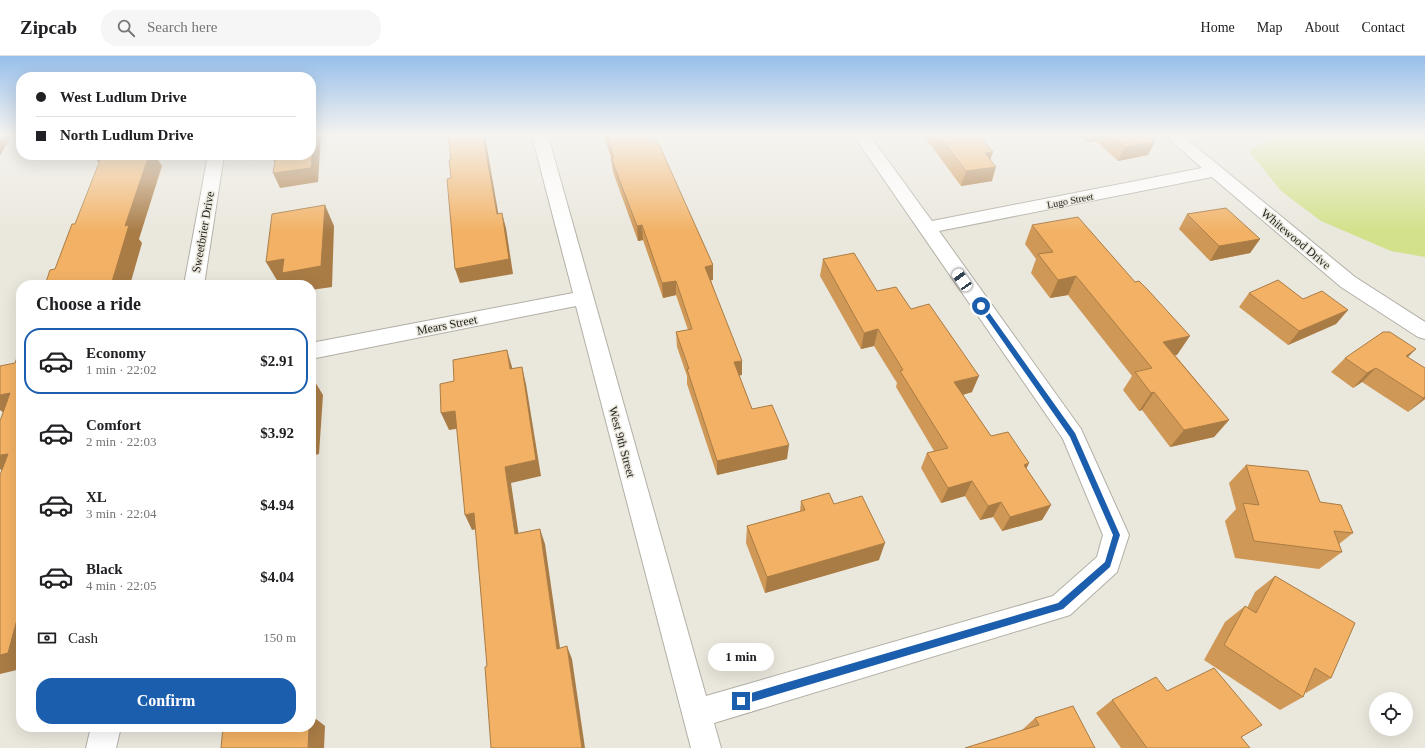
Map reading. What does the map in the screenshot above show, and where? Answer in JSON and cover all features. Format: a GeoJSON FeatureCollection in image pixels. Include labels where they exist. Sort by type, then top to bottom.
{"type":"FeatureCollection","features":[{"type":"Feature","properties":{"kind":"street","name":"Sweetbrier Drive"},"geometry":{"type":"LineString","coordinates":[[195,280],[214,168]]}},
{"type":"Feature","properties":{"kind":"street","name":"West 9th Street"},"geometry":{"type":"LineString","coordinates":[[549,168],[706,748]]}},
{"type":"Feature","properties":{"kind":"street"},"geometry":{"type":"LineString","coordinates":[[696,714],[1060,606],[1108,564],[1116,535],[1073,435],[884,168]]}},
{"type":"Feature","properties":{"kind":"street","name":"Whitewood Drive"},"geometry":{"type":"LineString","coordinates":[[1212,168],[1348,282],[1425,332]]}},
{"type":"Feature","properties":{"kind":"street","name":"Lugo Street"},"geometry":{"type":"LineString","coordinates":[[926,228],[1215,171]]}},
{"type":"Feature","properties":{"kind":"street","name":"Mears Street"},"geometry":{"type":"LineString","coordinates":[[316,350],[583,298]]}},
{"type":"Feature","properties":{"kind":"street"},"geometry":{"type":"LineString","coordinates":[[102,748],[105,732]]}},
{"type":"Feature","properties":{"kind":"green space"},"geometry":{"type":"Polygon","coordinates":[[[1263,168],[1425,168],[1425,257],[1391,251],[1321,221],[1281,191],[1263,168]]]}},
{"type":"Feature","properties":{"kind":"building"},"geometry":{"type":"Polygon","coordinates":[[[97,168],[145,168],[125,226],[129,225],[112,280],[47,280],[50,270],[55,269],[72,224],[75,224],[97,168]]]}},
{"type":"Feature","properties":{"kind":"building"},"geometry":{"type":"Polygon","coordinates":[[[274,168],[309,168],[273,173],[274,168]]]}},
{"type":"Feature","properties":{"kind":"building"},"geometry":{"type":"Polygon","coordinates":[[[450,168],[489,168],[497,214],[502,213],[509,259],[455,269],[447,179],[451,178],[450,168]]]}},
{"type":"Feature","properties":{"kind":"building"},"geometry":{"type":"Polygon","coordinates":[[[615,168],[670,168],[713,265],[705,267],[742,361],[734,362],[752,409],[772,405],[789,445],[717,461],[676,332],[692,329],[676,281],[662,283],[642,225],[637,226],[615,168]]]}},
{"type":"Feature","properties":{"kind":"building"},"geometry":{"type":"Polygon","coordinates":[[[964,168],[986,168],[966,171],[964,168]]]}},
{"type":"Feature","properties":{"kind":"building"},"geometry":{"type":"Polygon","coordinates":[[[325,205],[321,266],[282,273],[284,259],[266,262],[272,214],[325,205]]]}},
{"type":"Feature","properties":{"kind":"building"},"geometry":{"type":"Polygon","coordinates":[[[1226,208],[1260,239],[1219,246],[1187,214],[1226,208]]]}},
{"type":"Feature","properties":{"kind":"building"},"geometry":{"type":"Polygon","coordinates":[[[1078,217],[1135,282],[1139,281],[1190,336],[1163,342],[1229,420],[1184,430],[1154,392],[1151,393],[1135,372],[1152,368],[1076,276],[1058,280],[1038,254],[1053,252],[1032,225],[1078,217]]]}},
{"type":"Feature","properties":{"kind":"building"},"geometry":{"type":"Polygon","coordinates":[[[854,253],[877,291],[896,287],[911,309],[929,304],[979,376],[954,382],[991,436],[1008,432],[1029,463],[1024,465],[1051,505],[1010,517],[1001,502],[988,506],[972,481],[948,488],[927,453],[948,448],[900,371],[903,370],[878,329],[864,333],[823,259],[854,253]]]}},
{"type":"Feature","properties":{"kind":"building"},"geometry":{"type":"Polygon","coordinates":[[[1278,280],[1303,299],[1322,291],[1348,310],[1299,331],[1249,293],[1278,280]]]}},
{"type":"Feature","properties":{"kind":"building"},"geometry":{"type":"Polygon","coordinates":[[[1383,332],[1390,332],[1416,349],[1406,356],[1425,368],[1425,397],[1423,398],[1376,368],[1367,373],[1345,358],[1383,332]]]}},
{"type":"Feature","properties":{"kind":"building"},"geometry":{"type":"Polygon","coordinates":[[[507,350],[510,369],[522,367],[536,460],[505,467],[515,534],[540,529],[557,649],[567,646],[582,748],[491,748],[485,667],[487,666],[474,513],[465,515],[455,411],[441,413],[440,384],[454,381],[453,360],[507,350]]]}},
{"type":"Feature","properties":{"kind":"building"},"geometry":{"type":"Polygon","coordinates":[[[16,360],[16,623],[8,653],[0,655],[0,475],[8,454],[0,455],[0,421],[10,393],[0,395],[0,366],[15,363],[16,360]]]}},
{"type":"Feature","properties":{"kind":"building"},"geometry":{"type":"Polygon","coordinates":[[[1246,465],[1308,471],[1320,502],[1341,505],[1353,533],[1334,531],[1342,552],[1254,541],[1243,503],[1259,505],[1246,465]]]}},
{"type":"Feature","properties":{"kind":"building"},"geometry":{"type":"Polygon","coordinates":[[[829,493],[834,504],[862,496],[885,543],[767,577],[747,526],[805,510],[801,501],[829,493]]]}},
{"type":"Feature","properties":{"kind":"building"},"geometry":{"type":"Polygon","coordinates":[[[1275,576],[1355,623],[1331,678],[1315,668],[1303,697],[1224,645],[1245,606],[1256,613],[1275,576]]]}},
{"type":"Feature","properties":{"kind":"building"},"geometry":{"type":"Polygon","coordinates":[[[1214,668],[1262,725],[1241,737],[1250,748],[1147,748],[1112,700],[1156,677],[1167,691],[1214,668]]]}},
{"type":"Feature","properties":{"kind":"building"},"geometry":{"type":"Polygon","coordinates":[[[1073,706],[1095,748],[965,748],[1039,725],[1035,718],[1073,706]]]}},
{"type":"Feature","properties":{"kind":"building"},"geometry":{"type":"Polygon","coordinates":[[[223,732],[309,732],[308,748],[221,748],[223,732]]]}},
{"type":"Feature","properties":{"kind":"route"},"geometry":{"type":"LineString","coordinates":[[741,701],[1060,606],[1108,564],[1116,535],[1073,435],[981,306]]}}]}
